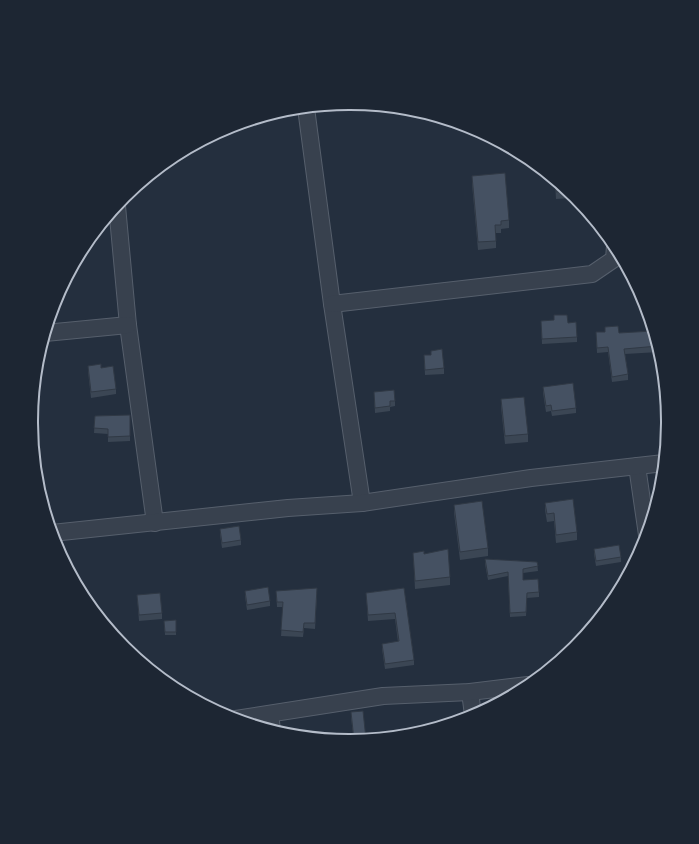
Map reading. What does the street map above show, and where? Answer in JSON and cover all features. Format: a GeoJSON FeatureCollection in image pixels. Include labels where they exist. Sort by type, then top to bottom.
{"type":"FeatureCollection","features":[{"type":"Feature","properties":{"kind":"street"},"geometry":{"type":"LineString","coordinates":[[307,113],[332,304],[362,503]]}},
{"type":"Feature","properties":{"kind":"street"},"geometry":{"type":"LineString","coordinates":[[118,214],[128,325],[155,524]]}},
{"type":"Feature","properties":{"kind":"street"},"geometry":{"type":"LineString","coordinates":[[332,304],[592,274],[614,258]]}},
{"type":"Feature","properties":{"kind":"street"},"geometry":{"type":"LineString","coordinates":[[52,332],[128,325]]}},
{"type":"Feature","properties":{"kind":"street"},"geometry":{"type":"LineString","coordinates":[[59,532],[155,524],[288,508],[362,503],[538,477],[658,464]]}},
{"type":"Feature","properties":{"kind":"street"},"geometry":{"type":"LineString","coordinates":[[637,466],[645,519]]}},
{"type":"Feature","properties":{"kind":"street"},"geometry":{"type":"LineString","coordinates":[[249,717],[383,696],[470,692],[514,687]]}},
{"type":"Feature","properties":{"kind":"street"},"geometry":{"type":"LineString","coordinates":[[470,692],[472,708]]}},
{"type":"Feature","properties":{"kind":"street"},"geometry":{"type":"LineString","coordinates":[[270,714],[271,724]]}},
{"type":"Feature","properties":{"kind":"building"},"geometry":{"type":"Polygon","coordinates":[[[505,173],[509,220],[501,221],[501,225],[495,225],[496,241],[478,242],[472,176],[505,173]]]}},
{"type":"Feature","properties":{"kind":"building"},"geometry":{"type":"Polygon","coordinates":[[[554,315],[567,315],[568,323],[576,322],[577,337],[542,339],[541,321],[554,320],[554,315]]]}},
{"type":"Feature","properties":{"kind":"building"},"geometry":{"type":"Polygon","coordinates":[[[618,326],[619,333],[647,331],[651,347],[624,349],[628,374],[612,377],[608,347],[597,348],[596,332],[605,332],[605,327],[618,326]]]}},
{"type":"Feature","properties":{"kind":"building"},"geometry":{"type":"Polygon","coordinates":[[[442,349],[444,368],[425,370],[424,355],[431,355],[431,351],[442,349]]]}},
{"type":"Feature","properties":{"kind":"building"},"geometry":{"type":"Polygon","coordinates":[[[101,364],[101,368],[113,366],[116,389],[91,392],[88,366],[101,364]]]}},
{"type":"Feature","properties":{"kind":"building"},"geometry":{"type":"Polygon","coordinates":[[[573,383],[576,408],[552,411],[551,405],[546,406],[543,387],[573,383]]]}},
{"type":"Feature","properties":{"kind":"building"},"geometry":{"type":"Polygon","coordinates":[[[394,390],[395,401],[390,401],[390,406],[375,408],[374,392],[394,390]]]}},
{"type":"Feature","properties":{"kind":"building"},"geometry":{"type":"Polygon","coordinates":[[[524,397],[528,434],[505,436],[501,399],[524,397]]]}},
{"type":"Feature","properties":{"kind":"building"},"geometry":{"type":"Polygon","coordinates":[[[130,415],[130,436],[108,437],[108,429],[94,428],[95,416],[130,415]]]}},
{"type":"Feature","properties":{"kind":"building"},"geometry":{"type":"Polygon","coordinates":[[[573,499],[577,532],[556,535],[554,513],[547,514],[545,503],[573,499]]]}},
{"type":"Feature","properties":{"kind":"building"},"geometry":{"type":"Polygon","coordinates":[[[482,501],[488,548],[460,552],[454,505],[482,501]]]}},
{"type":"Feature","properties":{"kind":"building"},"geometry":{"type":"Polygon","coordinates":[[[239,526],[241,540],[222,543],[220,529],[239,526]]]}},
{"type":"Feature","properties":{"kind":"building"},"geometry":{"type":"Polygon","coordinates":[[[619,545],[621,557],[596,561],[594,549],[619,545]]]}},
{"type":"Feature","properties":{"kind":"building"},"geometry":{"type":"Polygon","coordinates":[[[448,549],[450,577],[415,581],[413,553],[424,551],[424,554],[448,549]]]}},
{"type":"Feature","properties":{"kind":"building"},"geometry":{"type":"Polygon","coordinates":[[[485,559],[537,562],[538,566],[523,569],[523,580],[538,579],[539,592],[527,593],[526,612],[510,613],[508,572],[488,576],[485,559]]]}},
{"type":"Feature","properties":{"kind":"building"},"geometry":{"type":"Polygon","coordinates":[[[268,587],[270,601],[247,605],[245,591],[268,587]]]}},
{"type":"Feature","properties":{"kind":"building"},"geometry":{"type":"Polygon","coordinates":[[[317,588],[315,623],[304,623],[303,632],[281,630],[283,602],[277,602],[276,591],[317,588]]]}},
{"type":"Feature","properties":{"kind":"building"},"geometry":{"type":"Polygon","coordinates":[[[404,588],[414,660],[385,664],[382,644],[399,641],[395,613],[368,615],[366,593],[404,588]]]}},
{"type":"Feature","properties":{"kind":"building"},"geometry":{"type":"Polygon","coordinates":[[[160,593],[162,613],[139,615],[137,595],[160,593]]]}},
{"type":"Feature","properties":{"kind":"building"},"geometry":{"type":"Polygon","coordinates":[[[176,620],[176,632],[165,632],[164,621],[176,620]]]}},
{"type":"Feature","properties":{"kind":"building"},"geometry":{"type":"Polygon","coordinates":[[[363,711],[365,733],[353,734],[351,712],[363,711]]]}}]}
